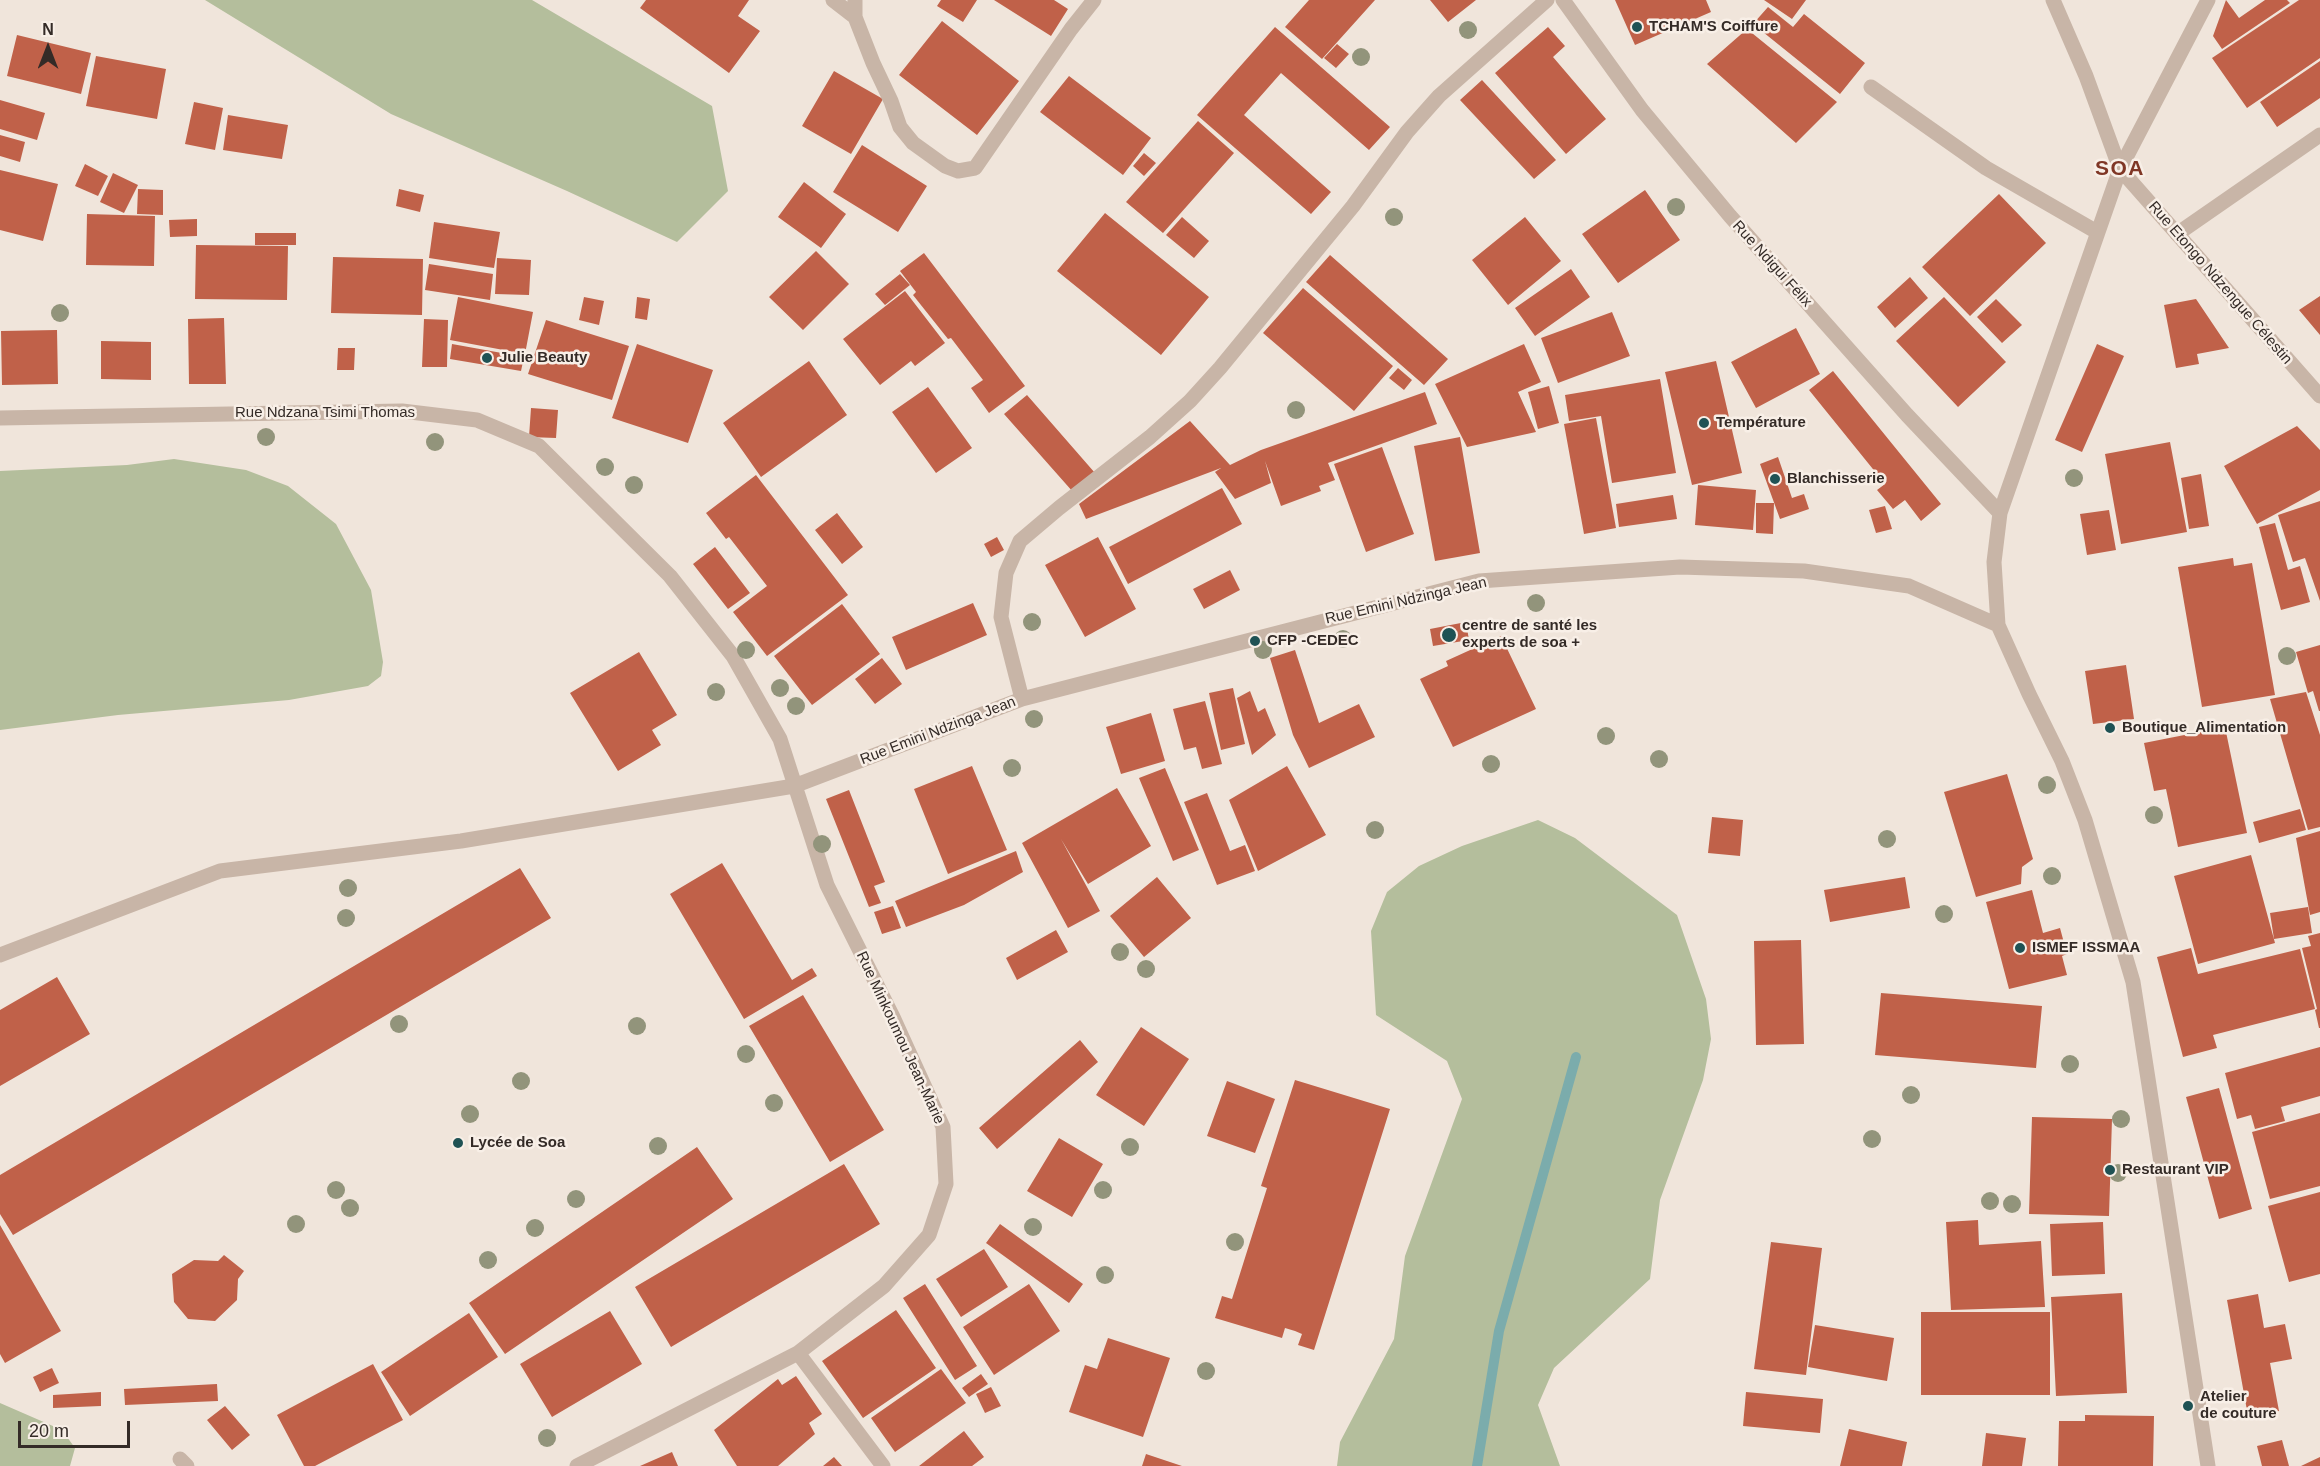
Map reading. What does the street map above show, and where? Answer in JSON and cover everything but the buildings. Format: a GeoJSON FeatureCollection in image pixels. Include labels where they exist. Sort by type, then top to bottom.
{"type":"FeatureCollection","features":[{"type":"Feature","properties":{"kind":"street"},"geometry":{"type":"LineString","coordinates":[[833,0],[855,17]]}},
{"type":"Feature","properties":{"kind":"street"},"geometry":{"type":"LineString","coordinates":[[855,0],[855,17],[900,127],[913,143],[945,166],[958,171],[975,168],[1071,29],[1094,0]]}},
{"type":"Feature","properties":{"kind":"street"},"geometry":{"type":"LineString","coordinates":[[1022,699],[1000,617],[1006,573],[1020,541],[1150,437],[1190,401],[1221,368],[1353,206],[1407,132],[1432,103],[1547,0]]}},
{"type":"Feature","properties":{"kind":"street","name":"Rue Ndigui Félix"},"geometry":{"type":"LineString","coordinates":[[1563,0],[1642,110],[1730,216],[1915,423],[2000,513]]}},
{"type":"Feature","properties":{"kind":"street"},"geometry":{"type":"LineString","coordinates":[[2053,0],[2086,76],[2120,169]]}},
{"type":"Feature","properties":{"kind":"street"},"geometry":{"type":"LineString","coordinates":[[2208,0],[2120,169],[2000,513],[1994,562],[1998,626],[2062,761],[2085,820],[2133,982],[2208,1466]]}},
{"type":"Feature","properties":{"kind":"street"},"geometry":{"type":"LineString","coordinates":[[1871,87],[1986,168],[2097,232]]}},
{"type":"Feature","properties":{"kind":"street"},"geometry":{"type":"LineString","coordinates":[[2177,234],[2320,135]]}},
{"type":"Feature","properties":{"kind":"street","name":"Rue Etongo Ndzengue Célestin"},"geometry":{"type":"LineString","coordinates":[[2120,169],[2320,396]]}},
{"type":"Feature","properties":{"kind":"street","name":"Rue Ndzana Tsimi Thomas"},"geometry":{"type":"LineString","coordinates":[[0,418],[402,411],[477,420],[539,446],[670,576],[733,657],[780,739],[794,786]]}},
{"type":"Feature","properties":{"kind":"street","name":"Rue Emini Ndzinga Jean"},"geometry":{"type":"LineString","coordinates":[[0,955],[220,871],[461,841],[794,786],[1022,699],[1479,581],[1680,567],[1804,572],[1909,586],[1998,626]]}},
{"type":"Feature","properties":{"kind":"street","name":"Rue Minkoumou Jean-Marie"},"geometry":{"type":"LineString","coordinates":[[577,1466],[798,1353],[884,1286],[929,1235],[946,1184],[943,1127],[893,1017],[827,885],[794,786]]}},
{"type":"Feature","properties":{"kind":"street"},"geometry":{"type":"LineString","coordinates":[[798,1353],[883,1466]]}},
{"type":"Feature","properties":{"kind":"green space"},"geometry":{"type":"Polygon","coordinates":[[[205,0],[532,0],[712,106],[728,191],[677,242],[391,114],[205,0]]]}},
{"type":"Feature","properties":{"kind":"green space"},"geometry":{"type":"Polygon","coordinates":[[[174,459],[246,470],[288,486],[336,524],[371,590],[383,662],[381,676],[368,686],[289,700],[118,715],[0,730],[0,471],[127,465],[174,459]]]}},
{"type":"Feature","properties":{"kind":"green space"},"geometry":{"type":"Polygon","coordinates":[[[1538,820],[1575,838],[1677,915],[1706,999],[1711,1039],[1703,1080],[1660,1200],[1650,1279],[1554,1368],[1538,1405],[1560,1466],[1337,1466],[1340,1442],[1394,1339],[1405,1256],[1462,1099],[1447,1061],[1376,1015],[1371,931],[1387,892],[1419,866],[1462,846],[1538,820]]]}},
{"type":"Feature","properties":{"kind":"green space"},"geometry":{"type":"Polygon","coordinates":[[[0,1403],[62,1430],[75,1448],[70,1466],[0,1466],[0,1403]]]}},
{"type":"Feature","properties":{"kind":"waterway"},"geometry":{"type":"LineString","coordinates":[[1477,1466],[1499,1331],[1576,1057]]}},
{"type":"Feature","properties":{"kind":"place","name":"TCHAM'S Coiffure"},"geometry":{"type":"Point","coordinates":[1637,27]}},
{"type":"Feature","properties":{"kind":"place","name":"Julie Beauty"},"geometry":{"type":"Point","coordinates":[487,358]}},
{"type":"Feature","properties":{"kind":"place","name":"Température"},"geometry":{"type":"Point","coordinates":[1704,423]}},
{"type":"Feature","properties":{"kind":"place","name":"Blanchisserie"},"geometry":{"type":"Point","coordinates":[1775,479]}},
{"type":"Feature","properties":{"kind":"place","name":"centre de santé les experts de soa +"},"geometry":{"type":"Point","coordinates":[1449,635]}},
{"type":"Feature","properties":{"kind":"place","name":"CFP -CEDEC"},"geometry":{"type":"Point","coordinates":[1255,641]}},
{"type":"Feature","properties":{"kind":"place","name":"Boutique_Alimentation"},"geometry":{"type":"Point","coordinates":[2110,728]}},
{"type":"Feature","properties":{"kind":"place","name":"ISMEF ISSMAA"},"geometry":{"type":"Point","coordinates":[2020,948]}},
{"type":"Feature","properties":{"kind":"place","name":"Lycée de Soa"},"geometry":{"type":"Point","coordinates":[458,1143]}},
{"type":"Feature","properties":{"kind":"place","name":"Restaurant VIP"},"geometry":{"type":"Point","coordinates":[2110,1170]}},
{"type":"Feature","properties":{"kind":"place","name":"Atelier de couture"},"geometry":{"type":"Point","coordinates":[2188,1406]}},
{"type":"Feature","properties":{"kind":"district","name":"SOA"},"geometry":{"type":"Point","coordinates":[2120,169]}}]}
